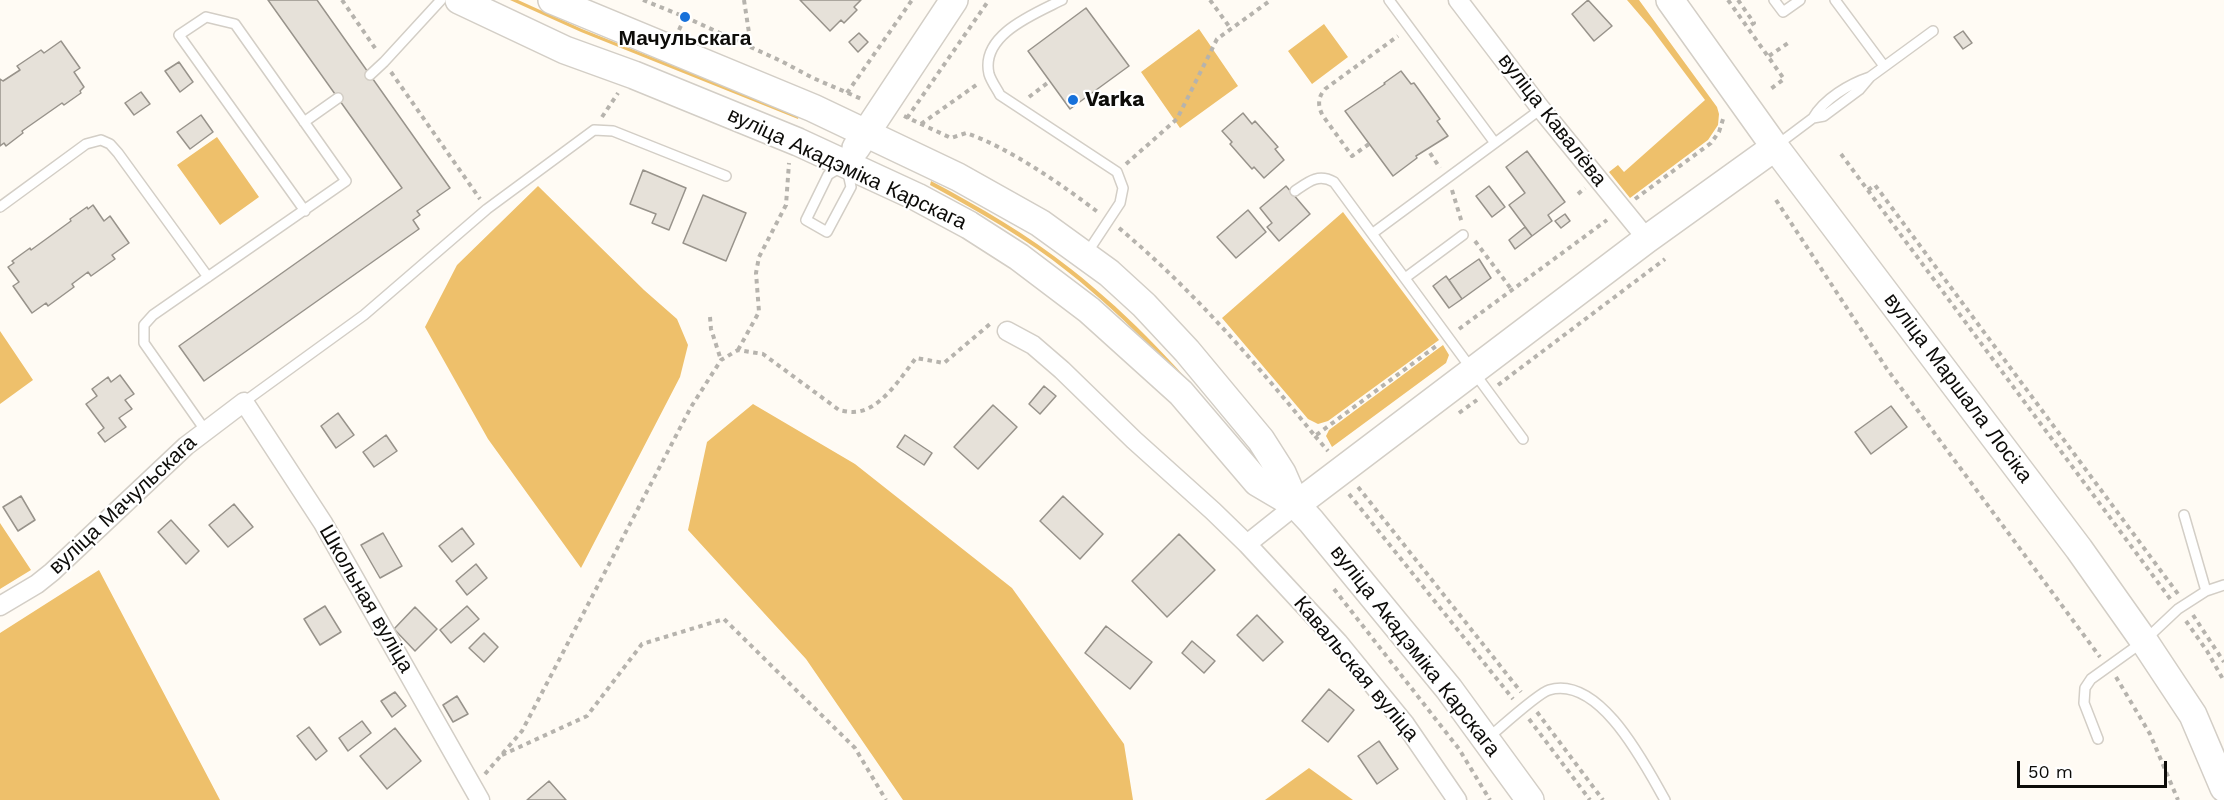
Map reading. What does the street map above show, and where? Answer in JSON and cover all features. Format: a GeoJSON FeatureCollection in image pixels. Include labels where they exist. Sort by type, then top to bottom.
{"type":"FeatureCollection","features":[{"type":"Feature","properties":{"kind":"main road","name":"вуліца Акадэміка Карскага"},"geometry":{"type":"LineString","coordinates":[[459,0],[565,50],[798,142],[917,197],[969,225],[1019,256],[1097,317],[1181,393],[1257,482],[1296,505]]}},
{"type":"Feature","properties":{"kind":"main road","name":"вуліца Акадэміка Карскага"},"geometry":{"type":"LineString","coordinates":[[552,0],[813,108],[979,189],[1040,223],[1109,273],[1144,305],[1187,351],[1261,440],[1282,472],[1296,505],[1367,587],[1449,689],[1530,800]]}},
{"type":"Feature","properties":{"kind":"main road"},"geometry":{"type":"LineString","coordinates":[[846,164],[954,0]]}},
{"type":"Feature","properties":{"kind":"main road","name":"вуліца Маршала Лосіка"},"geometry":{"type":"LineString","coordinates":[[1670,0],[1775,147],[2072,539],[2144,641],[2193,715],[2224,788]]}},
{"type":"Feature","properties":{"kind":"main road"},"geometry":{"type":"LineString","coordinates":[[1296,505],[1647,239],[1775,147]]}},
{"type":"Feature","properties":{"kind":"street","name":"вуліца Кавалёва"},"geometry":{"type":"LineString","coordinates":[[1458,0],[1541,109],[1647,239]]}},
{"type":"Feature","properties":{"kind":"street","name":"Кавальская вуліца"},"geometry":{"type":"LineString","coordinates":[[1007,331],[1033,345],[1062,370],[1247,544],[1338,642],[1397,715],[1457,800]]}},
{"type":"Feature","properties":{"kind":"street","name":"вуліца Мачульскага"},"geometry":{"type":"LineString","coordinates":[[0,606],[52,572],[205,430],[244,402]]}},
{"type":"Feature","properties":{"kind":"street","name":"Школьная вуліца"},"geometry":{"type":"LineString","coordinates":[[244,402],[323,523],[477,795]]}},
{"type":"Feature","properties":{"kind":"street"},"geometry":{"type":"LineString","coordinates":[[1247,544],[1296,505]]}},
{"type":"Feature","properties":{"kind":"lane"},"geometry":{"type":"LineString","coordinates":[[370,75],[441,0]]}},
{"type":"Feature","properties":{"kind":"lane"},"geometry":{"type":"LineString","coordinates":[[1062,0],[1025,20],[999,39],[989,55],[989,75],[1000,95],[1117,172],[1123,188],[1120,203],[1086,255]]}},
{"type":"Feature","properties":{"kind":"lane"},"geometry":{"type":"LineString","coordinates":[[1389,0],[1495,143]]}},
{"type":"Feature","properties":{"kind":"lane"},"geometry":{"type":"LineString","coordinates":[[1774,0],[1783,12],[1800,0]]}},
{"type":"Feature","properties":{"kind":"lane"},"geometry":{"type":"LineString","coordinates":[[1835,0],[1884,66]]}},
{"type":"Feature","properties":{"kind":"lane"},"geometry":{"type":"LineString","coordinates":[[205,430],[144,343],[144,325],[153,315],[305,211],[346,181],[235,24],[206,17],[179,35],[305,211]]}},
{"type":"Feature","properties":{"kind":"lane"},"geometry":{"type":"LineString","coordinates":[[1775,147],[1813,118],[1819,108],[1854,82],[1870,76],[1933,31]]}},
{"type":"Feature","properties":{"kind":"lane"},"geometry":{"type":"LineString","coordinates":[[304,122],[338,98]]}},
{"type":"Feature","properties":{"kind":"lane"},"geometry":{"type":"LineString","coordinates":[[1373,233],[1541,109]]}},
{"type":"Feature","properties":{"kind":"lane"},"geometry":{"type":"LineString","coordinates":[[244,402],[364,315],[487,209],[594,130],[614,131],[726,176]]}},
{"type":"Feature","properties":{"kind":"lane"},"geometry":{"type":"LineString","coordinates":[[0,207],[86,144],[101,140],[110,144],[118,153],[208,277]]}},
{"type":"Feature","properties":{"kind":"lane"},"geometry":{"type":"LineString","coordinates":[[846,164],[851,187],[827,232],[806,220],[828,175],[846,164]]}},
{"type":"Feature","properties":{"kind":"lane"},"geometry":{"type":"LineString","coordinates":[[1295,191],[1313,179],[1326,177],[1334,182],[1523,439]]}},
{"type":"Feature","properties":{"kind":"lane"},"geometry":{"type":"LineString","coordinates":[[1404,278],[1463,235]]}},
{"type":"Feature","properties":{"kind":"lane"},"geometry":{"type":"LineString","coordinates":[[2184,515],[2206,591]]}},
{"type":"Feature","properties":{"kind":"lane"},"geometry":{"type":"LineString","coordinates":[[2098,740],[2086,709],[2084,693],[2091,679],[2144,641],[2182,606],[2206,591],[2224,585]]}},
{"type":"Feature","properties":{"kind":"lane"},"geometry":{"type":"LineString","coordinates":[[1486,740],[1548,690],[1567,688],[1599,704],[1633,745],[1665,800]]}},
{"type":"Feature","properties":{"kind":"path"},"geometry":{"type":"LineString","coordinates":[[342,0],[487,209]]}},
{"type":"Feature","properties":{"kind":"path"},"geometry":{"type":"LineString","coordinates":[[643,0],[951,138],[966,133],[1060,185],[1154,258],[1224,330],[1328,451]]}},
{"type":"Feature","properties":{"kind":"path"},"geometry":{"type":"LineString","coordinates":[[744,0],[751,47]]}},
{"type":"Feature","properties":{"kind":"path"},"geometry":{"type":"LineString","coordinates":[[847,93],[912,0]]}},
{"type":"Feature","properties":{"kind":"path"},"geometry":{"type":"LineString","coordinates":[[907,118],[989,0]]}},
{"type":"Feature","properties":{"kind":"path"},"geometry":{"type":"LineString","coordinates":[[1210,0],[1231,29]]}},
{"type":"Feature","properties":{"kind":"path"},"geometry":{"type":"LineString","coordinates":[[1117,172],[1177,119],[1217,39],[1271,0]]}},
{"type":"Feature","properties":{"kind":"path"},"geometry":{"type":"LineString","coordinates":[[1728,0],[1784,79],[1768,91]]}},
{"type":"Feature","properties":{"kind":"path"},"geometry":{"type":"LineString","coordinates":[[1738,0],[1754,22],[1748,27]]}},
{"type":"Feature","properties":{"kind":"path"},"geometry":{"type":"LineString","coordinates":[[1735,10],[1743,4]]}},
{"type":"Feature","properties":{"kind":"path"},"geometry":{"type":"LineString","coordinates":[[1369,144],[1352,156],[1323,116],[1319,100],[1325,89],[1398,36]]}},
{"type":"Feature","properties":{"kind":"path"},"geometry":{"type":"LineString","coordinates":[[1769,56],[1791,40]]}},
{"type":"Feature","properties":{"kind":"path"},"geometry":{"type":"LineString","coordinates":[[921,124],[989,75]]}},
{"type":"Feature","properties":{"kind":"path"},"geometry":{"type":"LineString","coordinates":[[1017,106],[1050,81]]}},
{"type":"Feature","properties":{"kind":"path"},"geometry":{"type":"LineString","coordinates":[[594,130],[620,90]]}},
{"type":"Feature","properties":{"kind":"path"},"geometry":{"type":"LineString","coordinates":[[1315,436],[1715,139],[1722,126],[1723,111]]}},
{"type":"Feature","properties":{"kind":"path"},"geometry":{"type":"LineString","coordinates":[[1841,153],[2224,662]]}},
{"type":"Feature","properties":{"kind":"path"},"geometry":{"type":"LineString","coordinates":[[477,795],[499,756],[522,731],[690,407],[721,360],[738,350],[759,312],[756,273],[759,257],[786,205],[790,158]]}},
{"type":"Feature","properties":{"kind":"path"},"geometry":{"type":"LineString","coordinates":[[1868,190],[1875,185],[2182,606],[2224,681]]}},
{"type":"Feature","properties":{"kind":"path"},"geometry":{"type":"LineString","coordinates":[[1776,201],[1887,369],[2130,699],[2150,734],[2178,800]]}},
{"type":"Feature","properties":{"kind":"path"},"geometry":{"type":"LineString","coordinates":[[1451,419],[1665,259]]}},
{"type":"Feature","properties":{"kind":"path"},"geometry":{"type":"LineString","coordinates":[[710,317],[711,329],[721,360]]}},
{"type":"Feature","properties":{"kind":"path"},"geometry":{"type":"LineString","coordinates":[[738,350],[763,354],[838,410],[854,412],[871,407],[890,390],[916,358],[944,363],[990,324],[1007,331]]}},
{"type":"Feature","properties":{"kind":"path"},"geometry":{"type":"LineString","coordinates":[[1367,480],[1357,488],[1527,707],[1590,800]]}},
{"type":"Feature","properties":{"kind":"path"},"geometry":{"type":"LineString","coordinates":[[1349,494],[1603,800]]}},
{"type":"Feature","properties":{"kind":"path"},"geometry":{"type":"LineString","coordinates":[[1328,582],[1459,749],[1490,800]]}},
{"type":"Feature","properties":{"kind":"path"},"geometry":{"type":"LineString","coordinates":[[499,756],[587,716],[642,644],[724,619],[855,748],[886,800]]}},
{"type":"Feature","properties":{"kind":"shaded area"},"geometry":{"type":"Polygon","coordinates":[[[510,0],[518,0],[582,29],[799,116],[798,119],[581,32],[510,0]]]}},
{"type":"Feature","properties":{"kind":"shaded area"},"geometry":{"type":"Polygon","coordinates":[[[1627,0],[1639,0],[1717,107],[1719,114],[1718,125],[1708,140],[1630,198],[1609,172],[1618,165],[1624,172],[1705,100],[1627,0]]]}},
{"type":"Feature","properties":{"kind":"shaded area"},"geometry":{"type":"Polygon","coordinates":[[[1324,24],[1348,57],[1312,84],[1288,51],[1324,24]]]}},
{"type":"Feature","properties":{"kind":"shaded area"},"geometry":{"type":"Polygon","coordinates":[[[1199,29],[1238,86],[1180,128],[1141,72],[1199,29]]]}},
{"type":"Feature","properties":{"kind":"shaded area"},"geometry":{"type":"Polygon","coordinates":[[[217,137],[259,197],[220,225],[177,165],[217,137]]]}},
{"type":"Feature","properties":{"kind":"shaded area"},"geometry":{"type":"Polygon","coordinates":[[[931,181],[1021,233],[1094,287],[1157,347],[1234,435],[1154,350],[1090,290],[1018,236],[930,185],[931,181]]]}},
{"type":"Feature","properties":{"kind":"shaded area"},"geometry":{"type":"Polygon","coordinates":[[[538,186],[644,290],[677,319],[688,345],[680,377],[581,568],[488,439],[425,327],[457,265],[538,186]]]}},
{"type":"Feature","properties":{"kind":"shaded area"},"geometry":{"type":"Polygon","coordinates":[[[1343,212],[1439,340],[1328,421],[1318,424],[1308,419],[1222,318],[1343,212]]]}},
{"type":"Feature","properties":{"kind":"shaded area"},"geometry":{"type":"Polygon","coordinates":[[[0,331],[33,380],[0,404],[0,331]]]}},
{"type":"Feature","properties":{"kind":"shaded area"},"geometry":{"type":"Polygon","coordinates":[[[1443,345],[1449,355],[1446,363],[1332,447],[1326,436],[1329,430],[1443,345]]]}},
{"type":"Feature","properties":{"kind":"shaded area"},"geometry":{"type":"Polygon","coordinates":[[[753,404],[855,464],[1012,588],[1124,744],[1133,800],[903,800],[806,659],[688,530],[707,442],[753,404]]]}},
{"type":"Feature","properties":{"kind":"shaded area"},"geometry":{"type":"Polygon","coordinates":[[[0,523],[31,570],[0,589],[0,523]]]}},
{"type":"Feature","properties":{"kind":"shaded area"},"geometry":{"type":"Polygon","coordinates":[[[99,570],[220,800],[0,800],[0,633],[99,570]]]}},
{"type":"Feature","properties":{"kind":"shaded area"},"geometry":{"type":"Polygon","coordinates":[[[1309,768],[1353,800],[1265,800],[1309,768]]]}},
{"type":"Feature","properties":{"kind":"building"},"geometry":{"type":"Polygon","coordinates":[[[268,0],[317,0],[450,188],[417,211],[420,215],[413,220],[419,229],[204,381],[179,346],[402,188],[268,0]]]}},
{"type":"Feature","properties":{"kind":"building"},"geometry":{"type":"Polygon","coordinates":[[[800,0],[861,0],[854,7],[857,10],[844,23],[841,20],[830,31],[800,0]]]}},
{"type":"Feature","properties":{"kind":"building"},"geometry":{"type":"Polygon","coordinates":[[[1588,0],[1612,26],[1594,41],[1572,14],[1588,0]]]}},
{"type":"Feature","properties":{"kind":"building"},"geometry":{"type":"Polygon","coordinates":[[[1086,8],[1129,66],[1070,109],[1028,51],[1086,8]]]}},
{"type":"Feature","properties":{"kind":"building"},"geometry":{"type":"Polygon","coordinates":[[[1963,31],[1972,43],[1963,49],[1954,37],[1963,31]]]}},
{"type":"Feature","properties":{"kind":"building"},"geometry":{"type":"Polygon","coordinates":[[[859,33],[868,42],[858,52],[849,42],[859,33]]]}},
{"type":"Feature","properties":{"kind":"building"},"geometry":{"type":"Polygon","coordinates":[[[61,41],[80,68],[74,72],[84,87],[81,93],[64,105],[62,103],[22,131],[23,133],[6,146],[4,143],[0,146],[0,79],[3,81],[20,70],[17,66],[41,50],[44,53],[61,41]]]}},
{"type":"Feature","properties":{"kind":"building"},"geometry":{"type":"Polygon","coordinates":[[[179,62],[193,82],[180,92],[165,71],[179,62]]]}},
{"type":"Feature","properties":{"kind":"building"},"geometry":{"type":"Polygon","coordinates":[[[1401,71],[1411,84],[1414,83],[1440,119],[1437,121],[1448,136],[1416,156],[1417,158],[1393,176],[1345,111],[1401,71]]]}},
{"type":"Feature","properties":{"kind":"building"},"geometry":{"type":"Polygon","coordinates":[[[141,92],[150,104],[134,115],[125,103],[141,92]]]}},
{"type":"Feature","properties":{"kind":"building"},"geometry":{"type":"Polygon","coordinates":[[[1243,113],[1252,124],[1255,121],[1278,147],[1275,149],[1284,160],[1264,178],[1254,167],[1252,169],[1222,131],[1243,113]]]}},
{"type":"Feature","properties":{"kind":"building"},"geometry":{"type":"Polygon","coordinates":[[[201,115],[213,132],[190,149],[177,132],[201,115]]]}},
{"type":"Feature","properties":{"kind":"building"},"geometry":{"type":"Polygon","coordinates":[[[1527,151],[1565,202],[1548,215],[1552,221],[1532,236],[1509,205],[1525,193],[1506,167],[1527,151]]]}},
{"type":"Feature","properties":{"kind":"building"},"geometry":{"type":"Polygon","coordinates":[[[643,170],[686,188],[669,230],[652,223],[656,214],[630,204],[643,170]]]}},
{"type":"Feature","properties":{"kind":"building"},"geometry":{"type":"Polygon","coordinates":[[[1286,186],[1310,214],[1279,241],[1267,227],[1272,223],[1260,208],[1286,186]]]}},
{"type":"Feature","properties":{"kind":"building"},"geometry":{"type":"Polygon","coordinates":[[[1489,186],[1505,207],[1492,217],[1476,196],[1489,186]]]}},
{"type":"Feature","properties":{"kind":"building"},"geometry":{"type":"Polygon","coordinates":[[[703,195],[746,213],[726,261],[683,243],[703,195]]]}},
{"type":"Feature","properties":{"kind":"building"},"geometry":{"type":"Polygon","coordinates":[[[93,205],[104,221],[110,216],[129,243],[112,255],[115,259],[91,276],[88,272],[72,284],[74,287],[48,306],[46,303],[32,313],[13,286],[19,282],[8,267],[14,263],[12,261],[93,205]]]}},
{"type":"Feature","properties":{"kind":"building"},"geometry":{"type":"Polygon","coordinates":[[[1248,210],[1266,232],[1236,258],[1217,237],[1248,210]]]}},
{"type":"Feature","properties":{"kind":"building"},"geometry":{"type":"Polygon","coordinates":[[[1565,214],[1570,221],[1561,228],[1555,221],[1565,214]]]}},
{"type":"Feature","properties":{"kind":"building"},"geometry":{"type":"Polygon","coordinates":[[[1525,227],[1532,236],[1515,249],[1509,240],[1525,227]]]}},
{"type":"Feature","properties":{"kind":"building"},"geometry":{"type":"Polygon","coordinates":[[[1479,259],[1491,278],[1462,299],[1449,280],[1479,259]]]}},
{"type":"Feature","properties":{"kind":"building"},"geometry":{"type":"Polygon","coordinates":[[[1446,276],[1462,299],[1449,308],[1433,286],[1446,276]]]}},
{"type":"Feature","properties":{"kind":"building"},"geometry":{"type":"Polygon","coordinates":[[[120,375],[134,394],[125,400],[132,409],[119,418],[126,427],[105,442],[98,433],[104,428],[86,404],[97,396],[92,389],[108,377],[111,382],[120,375]]]}},
{"type":"Feature","properties":{"kind":"building"},"geometry":{"type":"Polygon","coordinates":[[[1044,386],[1056,396],[1040,414],[1029,404],[1044,386]]]}},
{"type":"Feature","properties":{"kind":"building"},"geometry":{"type":"Polygon","coordinates":[[[993,405],[1017,427],[978,469],[954,447],[993,405]]]}},
{"type":"Feature","properties":{"kind":"building"},"geometry":{"type":"Polygon","coordinates":[[[1891,406],[1907,427],[1871,454],[1855,432],[1891,406]]]}},
{"type":"Feature","properties":{"kind":"building"},"geometry":{"type":"Polygon","coordinates":[[[338,413],[354,435],[336,448],[321,426],[338,413]]]}},
{"type":"Feature","properties":{"kind":"building"},"geometry":{"type":"Polygon","coordinates":[[[386,435],[397,451],[374,467],[363,452],[386,435]]]}},
{"type":"Feature","properties":{"kind":"building"},"geometry":{"type":"Polygon","coordinates":[[[905,435],[932,453],[924,465],[897,447],[905,435]]]}},
{"type":"Feature","properties":{"kind":"building"},"geometry":{"type":"Polygon","coordinates":[[[21,496],[35,520],[18,531],[3,507],[21,496]]]}},
{"type":"Feature","properties":{"kind":"building"},"geometry":{"type":"Polygon","coordinates":[[[1063,496],[1103,534],[1080,559],[1040,521],[1063,496]]]}},
{"type":"Feature","properties":{"kind":"building"},"geometry":{"type":"Polygon","coordinates":[[[234,504],[253,527],[228,547],[209,525],[234,504]]]}},
{"type":"Feature","properties":{"kind":"building"},"geometry":{"type":"Polygon","coordinates":[[[171,520],[199,551],[186,564],[158,532],[171,520]]]}},
{"type":"Feature","properties":{"kind":"building"},"geometry":{"type":"Polygon","coordinates":[[[462,528],[474,544],[452,562],[439,546],[462,528]]]}},
{"type":"Feature","properties":{"kind":"building"},"geometry":{"type":"Polygon","coordinates":[[[383,533],[402,566],[380,578],[361,545],[383,533]]]}},
{"type":"Feature","properties":{"kind":"building"},"geometry":{"type":"Polygon","coordinates":[[[1179,534],[1215,570],[1167,617],[1132,581],[1179,534]]]}},
{"type":"Feature","properties":{"kind":"building"},"geometry":{"type":"Polygon","coordinates":[[[476,564],[487,578],[467,595],[456,581],[476,564]]]}},
{"type":"Feature","properties":{"kind":"building"},"geometry":{"type":"Polygon","coordinates":[[[325,606],[341,632],[320,645],[304,619],[325,606]]]}},
{"type":"Feature","properties":{"kind":"building"},"geometry":{"type":"Polygon","coordinates":[[[467,606],[479,619],[451,643],[440,630],[467,606]]]}},
{"type":"Feature","properties":{"kind":"building"},"geometry":{"type":"Polygon","coordinates":[[[415,607],[437,629],[415,651],[394,629],[415,607]]]}},
{"type":"Feature","properties":{"kind":"building"},"geometry":{"type":"Polygon","coordinates":[[[1257,615],[1283,642],[1263,661],[1237,635],[1257,615]]]}},
{"type":"Feature","properties":{"kind":"building"},"geometry":{"type":"Polygon","coordinates":[[[1106,626],[1152,662],[1130,689],[1085,653],[1106,626]]]}},
{"type":"Feature","properties":{"kind":"building"},"geometry":{"type":"Polygon","coordinates":[[[484,633],[498,647],[484,662],[469,648],[484,633]]]}},
{"type":"Feature","properties":{"kind":"building"},"geometry":{"type":"Polygon","coordinates":[[[1192,641],[1215,661],[1204,673],[1182,653],[1192,641]]]}},
{"type":"Feature","properties":{"kind":"building"},"geometry":{"type":"Polygon","coordinates":[[[1329,689],[1354,710],[1328,742],[1302,721],[1329,689]]]}},
{"type":"Feature","properties":{"kind":"building"},"geometry":{"type":"Polygon","coordinates":[[[395,692],[406,706],[392,717],[381,701],[395,692]]]}},
{"type":"Feature","properties":{"kind":"building"},"geometry":{"type":"Polygon","coordinates":[[[457,696],[468,714],[453,722],[443,705],[457,696]]]}},
{"type":"Feature","properties":{"kind":"building"},"geometry":{"type":"Polygon","coordinates":[[[362,721],[371,733],[348,751],[339,738],[362,721]]]}},
{"type":"Feature","properties":{"kind":"building"},"geometry":{"type":"Polygon","coordinates":[[[309,727],[327,751],[316,760],[297,736],[309,727]]]}},
{"type":"Feature","properties":{"kind":"building"},"geometry":{"type":"Polygon","coordinates":[[[395,728],[421,761],[387,789],[360,756],[395,728]]]}},
{"type":"Feature","properties":{"kind":"building"},"geometry":{"type":"Polygon","coordinates":[[[1379,741],[1398,769],[1377,784],[1358,756],[1379,741]]]}},
{"type":"Feature","properties":{"kind":"building"},"geometry":{"type":"Polygon","coordinates":[[[549,781],[566,800],[527,800],[549,781]]]}},
{"type":"Feature","properties":{"kind":"place","name":"Мачульскага"},"geometry":{"type":"Point","coordinates":[685,17]}},
{"type":"Feature","properties":{"kind":"place","name":"Varka"},"geometry":{"type":"Point","coordinates":[1073,100]}}]}
